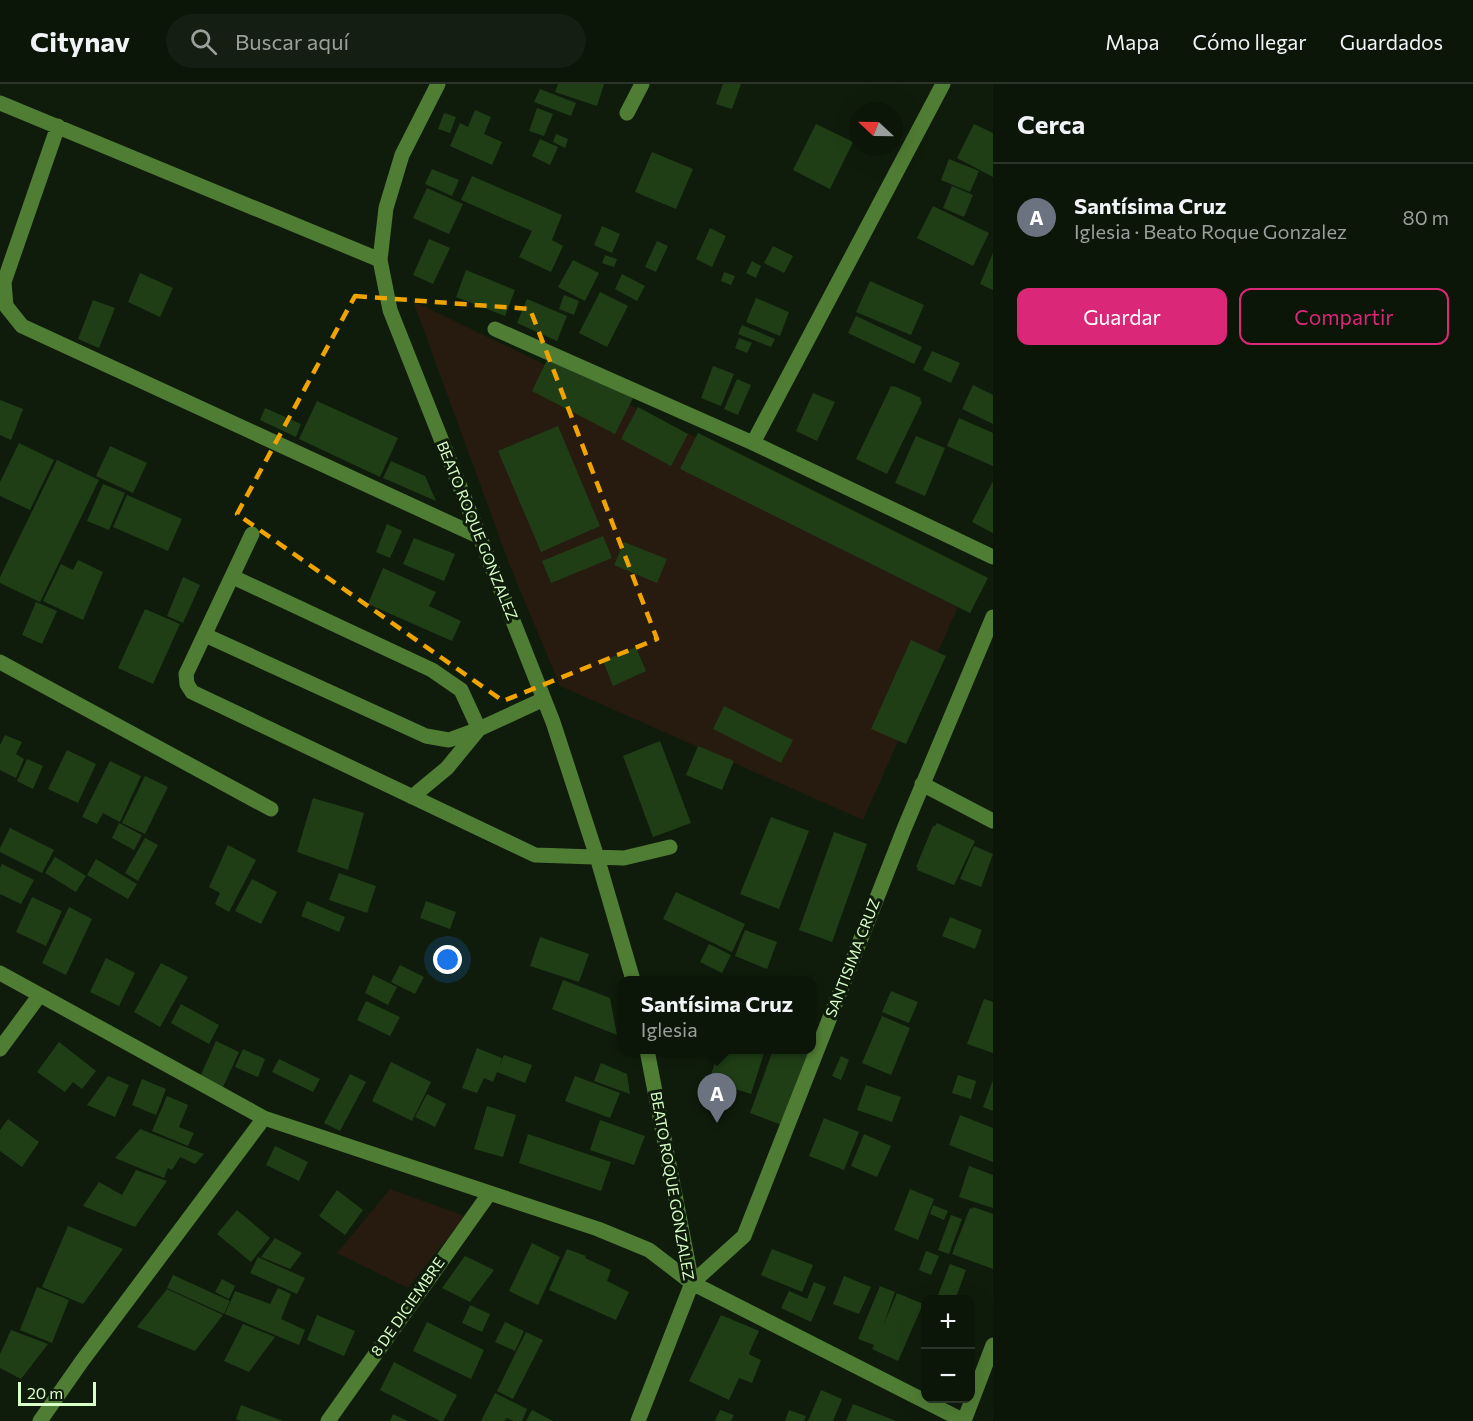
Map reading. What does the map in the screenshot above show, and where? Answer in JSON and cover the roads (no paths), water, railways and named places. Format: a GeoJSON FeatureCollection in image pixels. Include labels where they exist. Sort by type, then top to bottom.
{"type":"FeatureCollection","features":[{"type":"Feature","properties":{"kind":"street","name":"BEATO ROQUE GONZALEZ"},"geometry":{"type":"LineString","coordinates":[[438,84],[402,154],[386,208],[380,260],[390,310],[553,722],[597,857],[632,976]]}},
{"type":"Feature","properties":{"kind":"street"},"geometry":{"type":"LineString","coordinates":[[627,113],[642,84]]}},
{"type":"Feature","properties":{"kind":"street"},"geometry":{"type":"LineString","coordinates":[[753,443],[943,84]]}},
{"type":"Feature","properties":{"kind":"street"},"geometry":{"type":"LineString","coordinates":[[0,102],[380,260]]}},
{"type":"Feature","properties":{"kind":"street"},"geometry":{"type":"LineString","coordinates":[[58,126],[4,282],[6,306],[22,326],[480,537]]}},
{"type":"Feature","properties":{"kind":"street"},"geometry":{"type":"LineString","coordinates":[[495,329],[753,443],[993,557]]}},
{"type":"Feature","properties":{"kind":"street"},"geometry":{"type":"LineString","coordinates":[[252,534],[186,674],[187,684],[192,692],[535,855],[624,858],[670,847]]}},
{"type":"Feature","properties":{"kind":"street"},"geometry":{"type":"LineString","coordinates":[[232,577],[432,670],[460,690],[479,729]]}},
{"type":"Feature","properties":{"kind":"street","name":"SANTISIMA CRUZ"},"geometry":{"type":"LineString","coordinates":[[816,1053],[922,784],[993,617]]}},
{"type":"Feature","properties":{"kind":"street"},"geometry":{"type":"LineString","coordinates":[[205,635],[426,736],[449,740],[544,699]]}},
{"type":"Feature","properties":{"kind":"street"},"geometry":{"type":"LineString","coordinates":[[0,662],[271,809]]}},
{"type":"Feature","properties":{"kind":"street"},"geometry":{"type":"LineString","coordinates":[[412,797],[447,768],[479,729]]}},
{"type":"Feature","properties":{"kind":"street"},"geometry":{"type":"LineString","coordinates":[[922,784],[993,821]]}},
{"type":"Feature","properties":{"kind":"street"},"geometry":{"type":"LineString","coordinates":[[0,974],[264,1118],[597,1229],[649,1250],[692,1283],[938,1415],[964,1421],[993,1345]]}},
{"type":"Feature","properties":{"kind":"street"},"geometry":{"type":"LineString","coordinates":[[0,1049],[39,996]]}},
{"type":"Feature","properties":{"kind":"street","name":"BEATO ROQUE GONZALEZ"},"geometry":{"type":"LineString","coordinates":[[638,1421],[692,1283],[649,1054]]}},
{"type":"Feature","properties":{"kind":"street","name":"SANTISIMA CRUZ"},"geometry":{"type":"LineString","coordinates":[[692,1283],[744,1236],[816,1054]]}},
{"type":"Feature","properties":{"kind":"street"},"geometry":{"type":"LineString","coordinates":[[40,1421],[82,1361],[264,1118]]}},
{"type":"Feature","properties":{"kind":"street","name":"8 DE DICIEMBRE"},"geometry":{"type":"LineString","coordinates":[[328,1421],[489,1194]]}},
{"type":"Feature","properties":{"kind":"place","name":"Santísima Cruz"},"geometry":{"type":"Point","coordinates":[717,1123]}}]}
